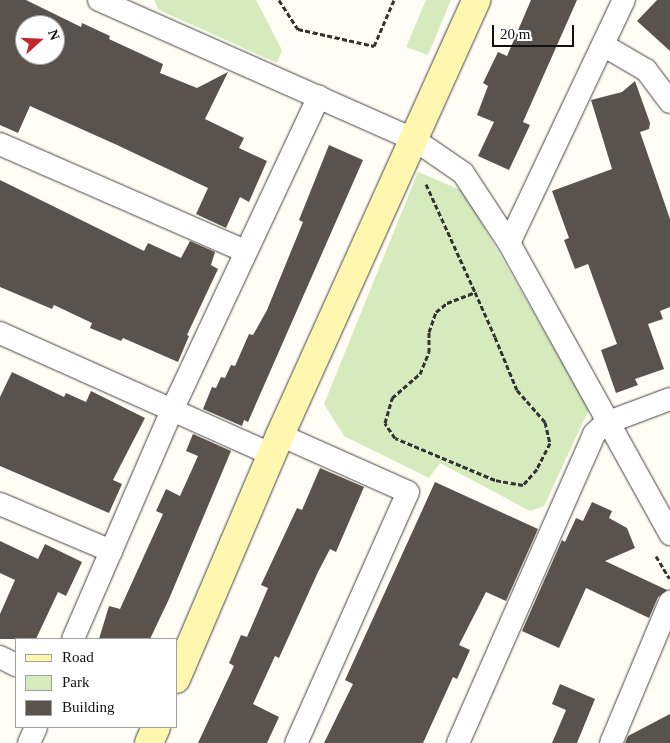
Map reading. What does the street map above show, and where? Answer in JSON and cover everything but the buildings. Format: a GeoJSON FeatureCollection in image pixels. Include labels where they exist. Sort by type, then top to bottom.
{"type":"FeatureCollection","features":[{"type":"Feature","properties":{"kind":"street"},"geometry":{"type":"LineString","coordinates":[[99,0],[126,6],[415,140],[463,173],[509,243],[606,423],[670,534]]}},
{"type":"Feature","properties":{"kind":"street"},"geometry":{"type":"LineString","coordinates":[[178,674],[276,445],[415,140],[476,0]]}},
{"type":"Feature","properties":{"kind":"street"},"geometry":{"type":"LineString","coordinates":[[509,243],[624,0]]}},
{"type":"Feature","properties":{"kind":"street"},"geometry":{"type":"LineString","coordinates":[[603,45],[646,70],[670,102]]}},
{"type":"Feature","properties":{"kind":"street"},"geometry":{"type":"LineString","coordinates":[[73,638],[173,408],[319,96]]}},
{"type":"Feature","properties":{"kind":"street"},"geometry":{"type":"LineString","coordinates":[[0,144],[246,251]]}},
{"type":"Feature","properties":{"kind":"street"},"geometry":{"type":"LineString","coordinates":[[0,333],[173,408],[408,492],[296,743]]}},
{"type":"Feature","properties":{"kind":"street"},"geometry":{"type":"LineString","coordinates":[[458,743],[594,434],[606,423],[670,399]]}},
{"type":"Feature","properties":{"kind":"street"},"geometry":{"type":"LineString","coordinates":[[0,504],[111,551]]}},
{"type":"Feature","properties":{"kind":"street"},"geometry":{"type":"LineString","coordinates":[[611,743],[670,602]]}},
{"type":"Feature","properties":{"kind":"street"},"geometry":{"type":"LineString","coordinates":[[0,657],[15,664]]}},
{"type":"Feature","properties":{"kind":"street"},"geometry":{"type":"LineString","coordinates":[[30,743],[36,728]]}},
{"type":"Feature","properties":{"kind":"street"},"geometry":{"type":"LineString","coordinates":[[149,743],[156,728]]}},
{"type":"Feature","properties":{"kind":"path"},"geometry":{"type":"LineString","coordinates":[[279,0],[298,29],[374,46],[394,0]]}},
{"type":"Feature","properties":{"kind":"path"},"geometry":{"type":"LineString","coordinates":[[426,184],[475,292],[517,390],[546,422],[550,442],[537,469],[522,486],[495,480],[395,438],[384,423],[392,398],[420,374],[429,352],[430,332],[436,312],[447,303],[475,292]]}},
{"type":"Feature","properties":{"kind":"green space"},"geometry":{"type":"Polygon","coordinates":[[[154,0],[256,0],[282,50],[277,63],[159,10],[154,0]]]}},
{"type":"Feature","properties":{"kind":"green space"},"geometry":{"type":"Polygon","coordinates":[[[426,0],[451,0],[428,55],[406,47],[426,0]]]}},
{"type":"Feature","properties":{"kind":"green space"},"geometry":{"type":"Polygon","coordinates":[[[418,172],[463,191],[589,409],[544,506],[530,511],[440,463],[429,478],[344,436],[324,404],[418,172]]]}}]}
